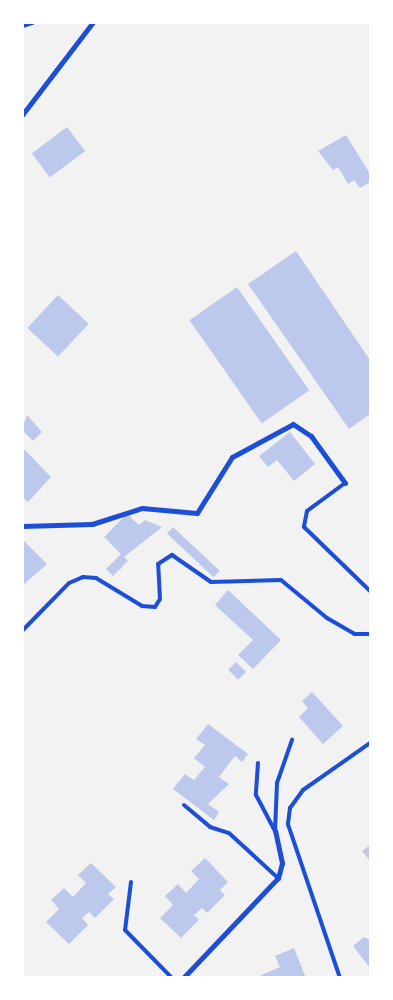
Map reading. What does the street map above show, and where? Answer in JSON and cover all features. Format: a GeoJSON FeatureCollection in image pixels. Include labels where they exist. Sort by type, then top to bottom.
{"type":"FeatureCollection","features":[{"type":"Feature","properties":{"kind":"street"},"geometry":{"type":"LineString","coordinates":[[22,25],[32,22]]}},
{"type":"Feature","properties":{"kind":"street"},"geometry":{"type":"LineString","coordinates":[[22,115],[93,22]]}},
{"type":"Feature","properties":{"kind":"street"},"geometry":{"type":"LineString","coordinates":[[22,526],[92,524],[142,508],[198,513],[232,457],[293,424],[311,436],[346,483]]}},
{"type":"Feature","properties":{"kind":"street"},"geometry":{"type":"LineString","coordinates":[[183,978],[278,878],[282,863],[275,831]]}},
{"type":"Feature","properties":{"kind":"lane"},"geometry":{"type":"LineString","coordinates":[[346,483],[308,511],[304,527],[370,591]]}},
{"type":"Feature","properties":{"kind":"lane"},"geometry":{"type":"LineString","coordinates":[[22,631],[69,583],[83,577],[96,578],[142,606],[155,607],[160,599],[158,564],[172,556],[186,561],[211,582],[281,580],[327,618],[355,634],[370,634]]}},
{"type":"Feature","properties":{"kind":"lane"},"geometry":{"type":"LineString","coordinates":[[275,831],[277,783],[292,740]]}},
{"type":"Feature","properties":{"kind":"lane"},"geometry":{"type":"LineString","coordinates":[[340,978],[288,824],[290,808],[303,790],[370,743]]}},
{"type":"Feature","properties":{"kind":"lane"},"geometry":{"type":"LineString","coordinates":[[258,763],[256,795],[275,831]]}},
{"type":"Feature","properties":{"kind":"lane"},"geometry":{"type":"LineString","coordinates":[[184,805],[210,827],[229,833],[278,878]]}},
{"type":"Feature","properties":{"kind":"lane"},"geometry":{"type":"LineString","coordinates":[[132,882],[125,930],[172,978]]}},
{"type":"Feature","properties":{"kind":"building"},"geometry":{"type":"Polygon","coordinates":[[[67,127],[85,151],[50,177],[32,153],[67,127]]]}},
{"type":"Feature","properties":{"kind":"building"},"geometry":{"type":"Polygon","coordinates":[[[346,135],[370,174],[370,182],[360,188],[354,180],[348,184],[338,167],[333,170],[318,151],[346,135]]]}},
{"type":"Feature","properties":{"kind":"building"},"geometry":{"type":"Polygon","coordinates":[[[296,251],[370,360],[370,414],[349,429],[248,284],[296,251]]]}},
{"type":"Feature","properties":{"kind":"building"},"geometry":{"type":"Polygon","coordinates":[[[237,287],[309,390],[262,423],[189,320],[237,287]]]}},
{"type":"Feature","properties":{"kind":"building"},"geometry":{"type":"Polygon","coordinates":[[[58,295],[89,324],[58,357],[27,328],[58,295]]]}},
{"type":"Feature","properties":{"kind":"building"},"geometry":{"type":"Polygon","coordinates":[[[27,415],[42,432],[33,441],[22,430],[27,415]]]}},
{"type":"Feature","properties":{"kind":"building"},"geometry":{"type":"Polygon","coordinates":[[[290,432],[315,464],[294,481],[277,460],[268,467],[259,456],[290,432]]]}},
{"type":"Feature","properties":{"kind":"building"},"geometry":{"type":"Polygon","coordinates":[[[22,447],[51,477],[28,502],[22,497],[22,447]]]}},
{"type":"Feature","properties":{"kind":"building"},"geometry":{"type":"Polygon","coordinates":[[[127,514],[139,525],[145,520],[162,527],[124,557],[128,561],[113,576],[106,569],[121,554],[104,537],[127,514]]]}},
{"type":"Feature","properties":{"kind":"building"},"geometry":{"type":"Polygon","coordinates":[[[173,527],[220,571],[214,577],[167,534],[173,527]]]}},
{"type":"Feature","properties":{"kind":"building"},"geometry":{"type":"Polygon","coordinates":[[[24,541],[47,564],[22,586],[22,543],[24,541]]]}},
{"type":"Feature","properties":{"kind":"building"},"geometry":{"type":"Polygon","coordinates":[[[228,590],[281,640],[253,669],[238,655],[253,640],[215,605],[228,590]]]}},
{"type":"Feature","properties":{"kind":"building"},"geometry":{"type":"Polygon","coordinates":[[[236,662],[246,672],[238,680],[228,670],[236,662]]]}},
{"type":"Feature","properties":{"kind":"building"},"geometry":{"type":"Polygon","coordinates":[[[312,692],[343,726],[323,744],[299,717],[308,708],[302,701],[312,692]]]}},
{"type":"Feature","properties":{"kind":"building"},"geometry":{"type":"Polygon","coordinates":[[[208,724],[248,754],[242,762],[235,756],[219,777],[229,784],[208,804],[219,812],[214,820],[173,789],[185,774],[194,780],[205,767],[194,758],[205,745],[196,739],[208,724]]]}},
{"type":"Feature","properties":{"kind":"building"},"geometry":{"type":"Polygon","coordinates":[[[370,845],[370,861],[362,851],[370,845]]]}},
{"type":"Feature","properties":{"kind":"building"},"geometry":{"type":"Polygon","coordinates":[[[205,858],[228,882],[220,890],[225,895],[207,913],[202,908],[194,915],[199,920],[181,938],[160,918],[173,905],[165,896],[178,884],[186,893],[199,879],[191,871],[205,858]]]}},
{"type":"Feature","properties":{"kind":"building"},"geometry":{"type":"Polygon","coordinates":[[[91,863],[116,887],[108,894],[114,899],[95,918],[89,912],[82,918],[88,925],[69,944],[46,922],[59,909],[51,900],[64,888],[73,897],[86,883],[78,875],[91,863]]]}},
{"type":"Feature","properties":{"kind":"building"},"geometry":{"type":"Polygon","coordinates":[[[364,937],[370,940],[370,968],[353,946],[364,937]]]}},
{"type":"Feature","properties":{"kind":"building"},"geometry":{"type":"Polygon","coordinates":[[[294,948],[306,978],[255,978],[280,967],[275,956],[294,948]]]}}]}
